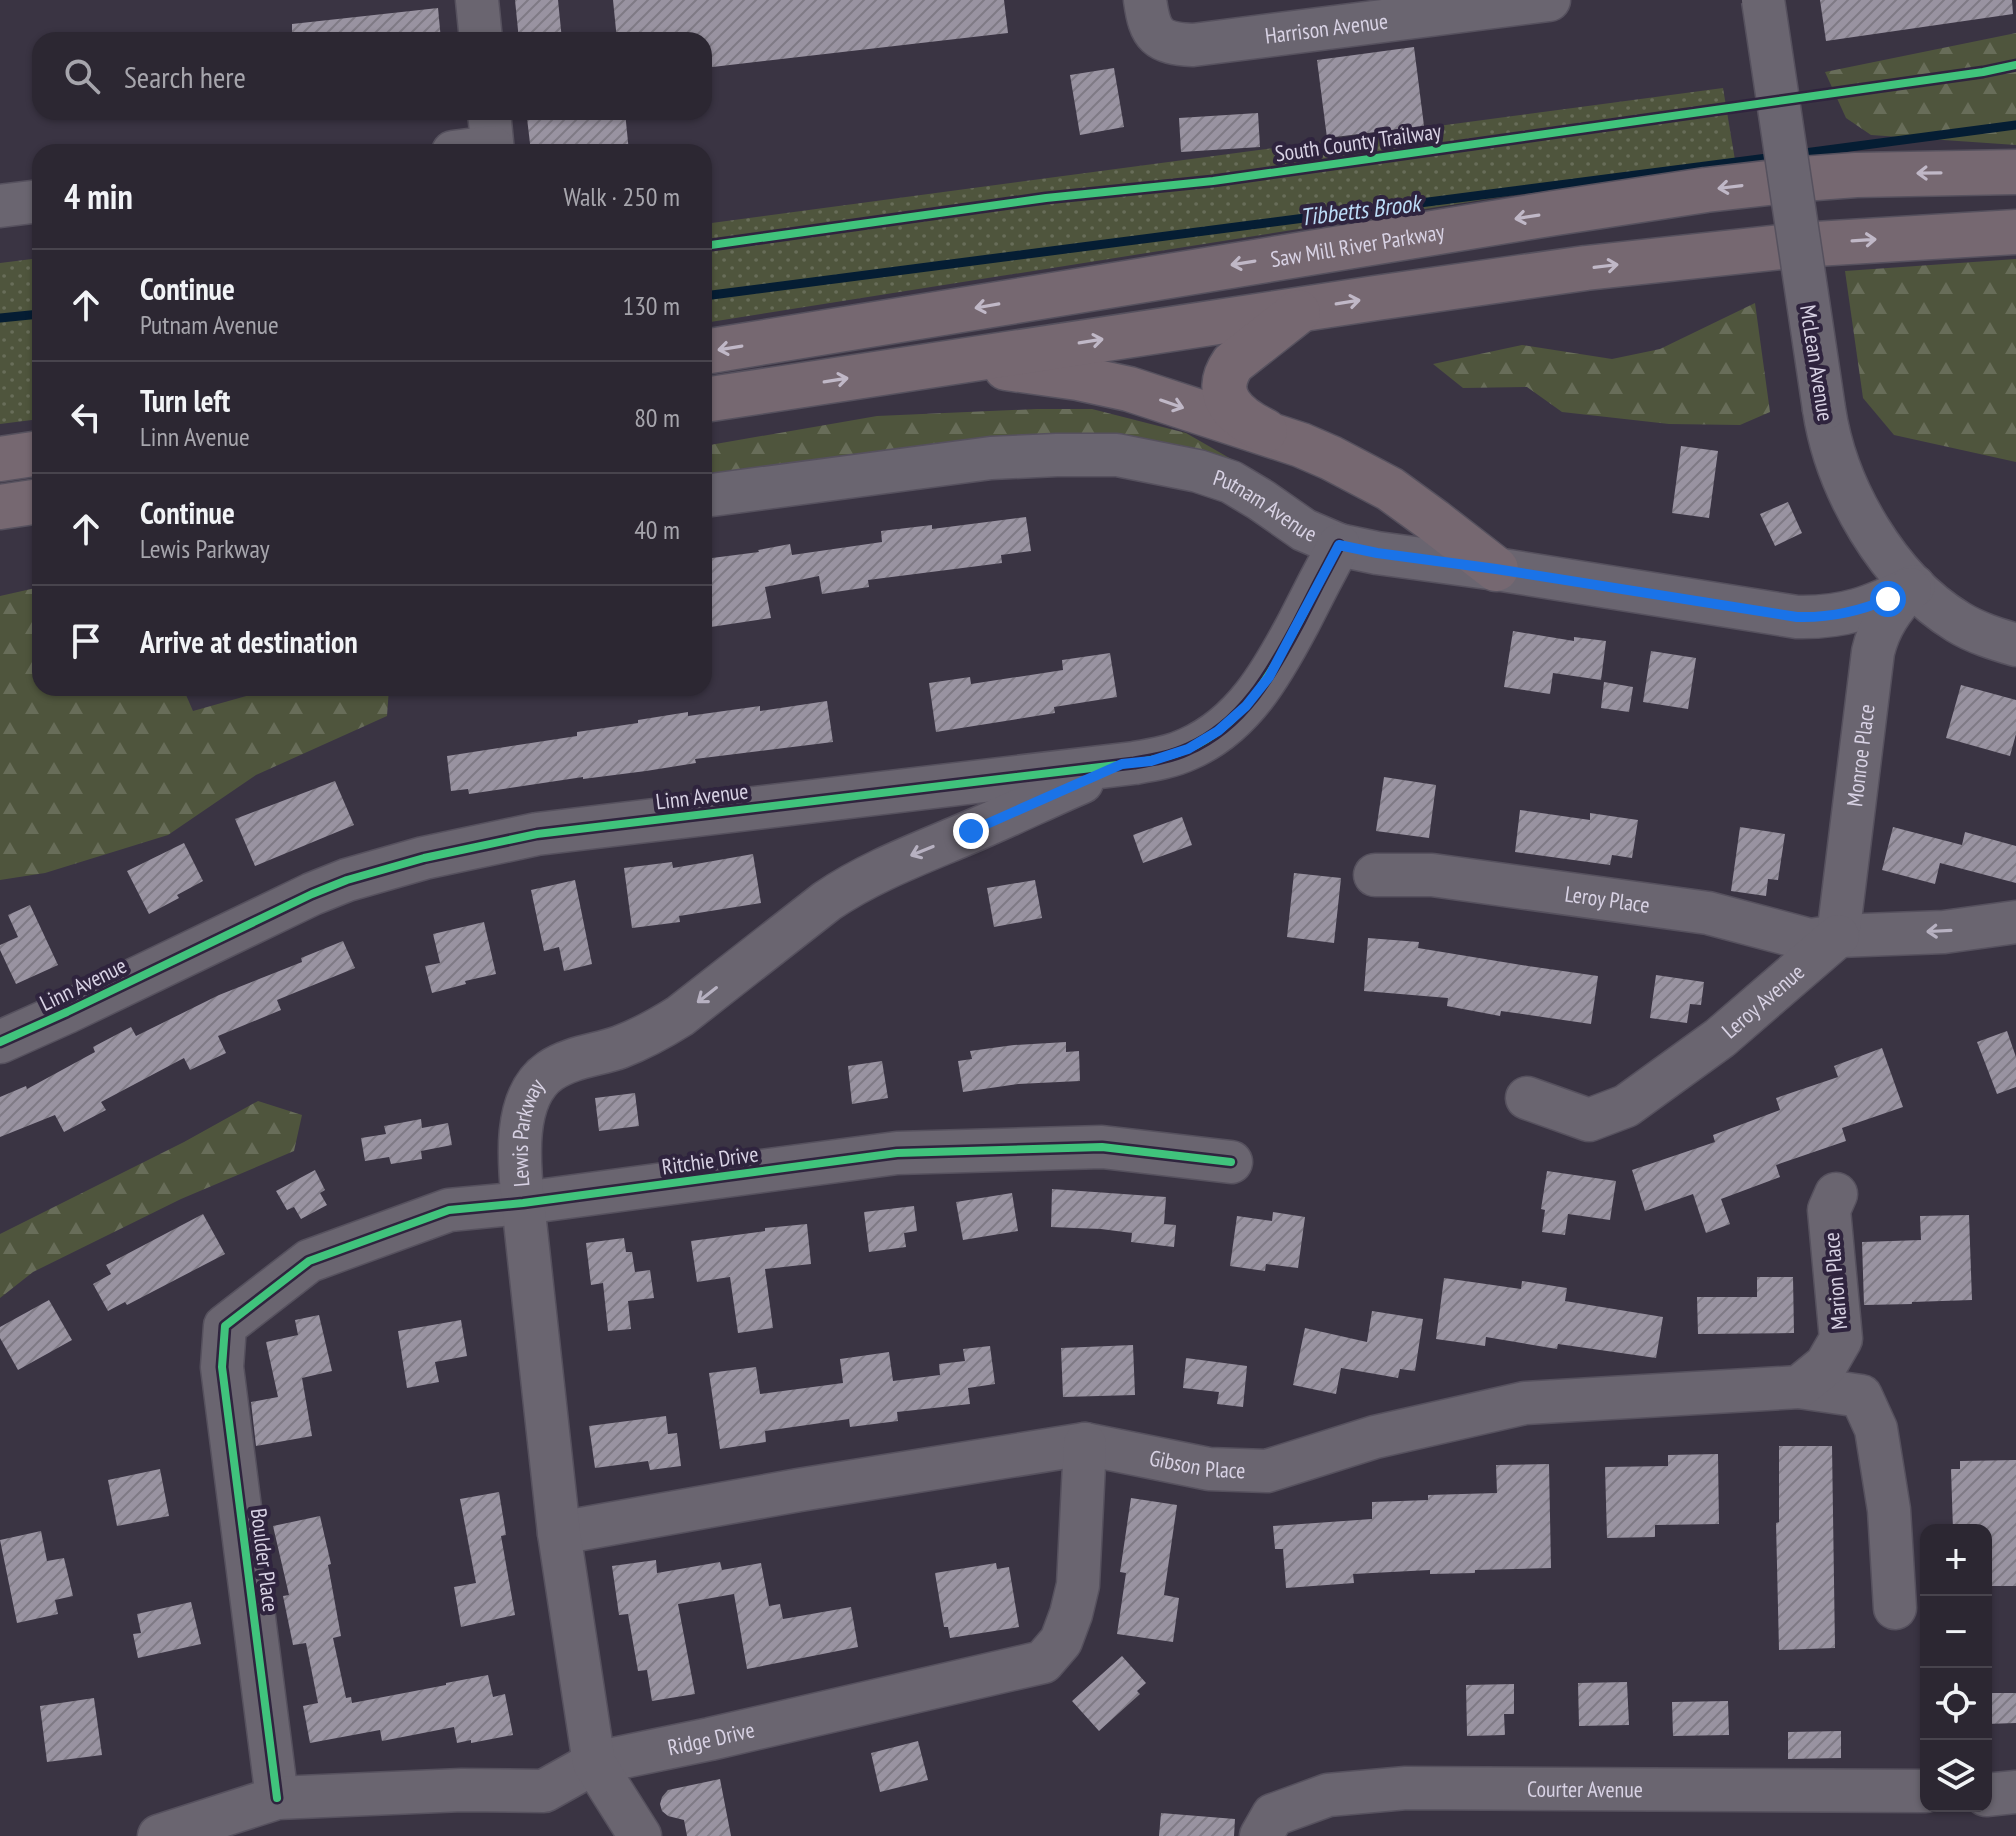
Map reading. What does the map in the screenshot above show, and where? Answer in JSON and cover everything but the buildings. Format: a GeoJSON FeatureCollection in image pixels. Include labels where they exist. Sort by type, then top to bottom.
{"type":"FeatureCollection","features":[{"type":"Feature","properties":{"kind":"highway","name":"Saw Mill River Parkway"},"geometry":{"type":"LineString","coordinates":[[712,351],[1697,191],[1856,175],[2016,172]]}},
{"type":"Feature","properties":{"kind":"highway"},"geometry":{"type":"LineString","coordinates":[[712,399],[1301,309],[1693,255],[1866,240],[2016,232]]}},
{"type":"Feature","properties":{"kind":"highway"},"geometry":{"type":"LineString","coordinates":[[1274,436],[1233,410],[1225,391],[1225,380],[1228,371],[1241,356],[1301,309]]}},
{"type":"Feature","properties":{"kind":"highway"},"geometry":{"type":"LineString","coordinates":[[959,362],[1078,378],[1129,389],[1274,436],[1331,458],[1390,489],[1496,569]]}},
{"type":"Feature","properties":{"kind":"highway"},"geometry":{"type":"LineString","coordinates":[[0,459],[32,454]]}},
{"type":"Feature","properties":{"kind":"highway"},"geometry":{"type":"LineString","coordinates":[[0,507],[32,502]]}},
{"type":"Feature","properties":{"kind":"street"},"geometry":{"type":"LineString","coordinates":[[477,0],[480,32]]}},
{"type":"Feature","properties":{"kind":"street","name":"Harrison Avenue"},"geometry":{"type":"LineString","coordinates":[[1150,16],[1169,44],[1193,45],[1549,0]]}},
{"type":"Feature","properties":{"kind":"street","name":"McLean Avenue"},"geometry":{"type":"LineString","coordinates":[[1763,0],[1824,409],[1834,457],[1853,503],[1879,543],[1914,586],[1943,613],[1961,624],[2016,645]]}},
{"type":"Feature","properties":{"kind":"street"},"geometry":{"type":"LineString","coordinates":[[0,206],[32,202]]}},
{"type":"Feature","properties":{"kind":"street","name":"Putnam Avenue"},"geometry":{"type":"LineString","coordinates":[[712,495],[991,458],[1117,455],[1198,471],[1231,482],[1304,530],[1339,545],[1377,553],[1797,617],[1828,617],[1858,611],[1914,586]]}},
{"type":"Feature","properties":{"kind":"street","name":"Linn Avenue"},"geometry":{"type":"LineString","coordinates":[[0,1042],[312,894],[347,880],[424,858],[567,830],[1151,761],[1188,749],[1218,731],[1246,706],[1269,677],[1339,545]]}},
{"type":"Feature","properties":{"kind":"street","name":"Monroe Place"},"geometry":{"type":"LineString","coordinates":[[1838,936],[1873,652],[1887,616],[1914,586]]}},
{"type":"Feature","properties":{"kind":"street","name":"Lewis Parkway"},"geometry":{"type":"LineString","coordinates":[[640,1836],[594,1763],[559,1533],[519,1152],[523,1120],[534,1090],[550,1071],[621,1047],[680,1016],[827,901],[871,873],[1122,764]]}},
{"type":"Feature","properties":{"kind":"street","name":"Leroy Place"},"geometry":{"type":"LineString","coordinates":[[1375,875],[1432,875],[1708,913],[1810,940],[1838,936]]}},
{"type":"Feature","properties":{"kind":"street"},"geometry":{"type":"LineString","coordinates":[[1838,936],[1944,932],[2016,922]]}},
{"type":"Feature","properties":{"kind":"street","name":"Leroy Avenue"},"geometry":{"type":"LineString","coordinates":[[1527,1098],[1589,1120],[1626,1106],[1720,1038],[1838,936]]}},
{"type":"Feature","properties":{"kind":"street","name":"Ritchie Drive"},"geometry":{"type":"LineString","coordinates":[[225,1326],[309,1261],[449,1210],[897,1153],[1102,1147],[1231,1162]]}},
{"type":"Feature","properties":{"kind":"street","name":"Marion Place"},"geometry":{"type":"LineString","coordinates":[[1812,1376],[1841,1339],[1829,1210],[1836,1194]]}},
{"type":"Feature","properties":{"kind":"street","name":"Boulder Place"},"geometry":{"type":"LineString","coordinates":[[225,1326],[222,1367],[277,1798]]}},
{"type":"Feature","properties":{"kind":"street","name":"Gibson Place"},"geometry":{"type":"LineString","coordinates":[[559,1533],[1085,1444],[1209,1469],[1267,1471],[1375,1437],[1525,1403],[1812,1376],[1861,1396],[1876,1429],[1889,1510],[1895,1608]]}},
{"type":"Feature","properties":{"kind":"street","name":"Ridge Drive"},"geometry":{"type":"LineString","coordinates":[[159,1836],[277,1798],[462,1790],[544,1791],[594,1763],[1043,1662],[1061,1641],[1078,1585],[1085,1444]]}},
{"type":"Feature","properties":{"kind":"street","name":"Courter Avenue"},"geometry":{"type":"LineString","coordinates":[[1261,1836],[1273,1815],[1328,1795],[1406,1788],[1920,1791]]}},
{"type":"Feature","properties":{"kind":"street"},"geometry":{"type":"LineString","coordinates":[[1992,1794],[2016,1792]]}},
{"type":"Feature","properties":{"kind":"green space"},"geometry":{"type":"Polygon","coordinates":[[[2016,33],[2016,145],[1871,135],[1846,118],[1825,72],[2016,33]]]}},
{"type":"Feature","properties":{"kind":"green space"},"geometry":{"type":"Polygon","coordinates":[[[1723,88],[1735,160],[712,322],[712,223],[1723,88]]]}},
{"type":"Feature","properties":{"kind":"green space"},"geometry":{"type":"Polygon","coordinates":[[[32,259],[32,420],[0,424],[0,263],[32,259]]]}},
{"type":"Feature","properties":{"kind":"green space"},"geometry":{"type":"Polygon","coordinates":[[[2016,259],[2016,462],[1894,435],[1863,398],[1845,271],[2016,259]]]}},
{"type":"Feature","properties":{"kind":"green space"},"geometry":{"type":"Polygon","coordinates":[[[1755,303],[1770,412],[1740,425],[1669,424],[1562,412],[1527,387],[1463,388],[1433,364],[1522,345],[1612,359],[1660,349],[1755,303]]]}},
{"type":"Feature","properties":{"kind":"green space"},"geometry":{"type":"Polygon","coordinates":[[[1092,409],[1186,433],[1285,490],[1219,463],[1105,433],[937,443],[712,477],[712,445],[877,416],[1092,409]]]}},
{"type":"Feature","properties":{"kind":"green space"},"geometry":{"type":"Polygon","coordinates":[[[32,589],[32,696],[186,696],[193,711],[246,696],[388,696],[387,716],[256,775],[168,835],[45,873],[0,880],[0,596],[32,589]]]}},
{"type":"Feature","properties":{"kind":"green space"},"geometry":{"type":"Polygon","coordinates":[[[258,1101],[302,1115],[294,1151],[181,1199],[33,1272],[0,1298],[0,1234],[184,1142],[258,1101]]]}},
{"type":"Feature","properties":{"kind":"waterway","name":"Tibbetts Brook"},"geometry":{"type":"LineString","coordinates":[[1797,154],[2016,125]]}},
{"type":"Feature","properties":{"kind":"waterway","name":"Tibbetts Brook"},"geometry":{"type":"LineString","coordinates":[[712,295],[1775,157]]}},
{"type":"Feature","properties":{"kind":"waterway","name":"Tibbetts Brook"},"geometry":{"type":"LineString","coordinates":[[0,318],[32,315]]}},
{"type":"Feature","properties":{"kind":"cycle path","name":"South County Trailway"},"geometry":{"type":"LineString","coordinates":[[712,245],[1046,198],[1213,181],[2016,65]]}},
{"type":"Feature","properties":{"kind":"cycle path"},"geometry":{"type":"LineString","coordinates":[[0,1042],[312,894],[347,880],[424,858],[537,834],[1134,763],[1182,752],[1225,726],[1254,696],[1289,641],[1339,545]]}},
{"type":"Feature","properties":{"kind":"cycle path"},"geometry":{"type":"LineString","coordinates":[[277,1798],[222,1367],[225,1326],[309,1261],[449,1210],[897,1153],[1102,1147],[1231,1162]]}},
{"type":"Feature","properties":{"kind":"route"},"geometry":{"type":"LineString","coordinates":[[971,831],[1122,764],[1169,756],[1204,741],[1218,731],[1246,706],[1269,677],[1339,545],[1797,617],[1844,614],[1888,599]]}}]}
